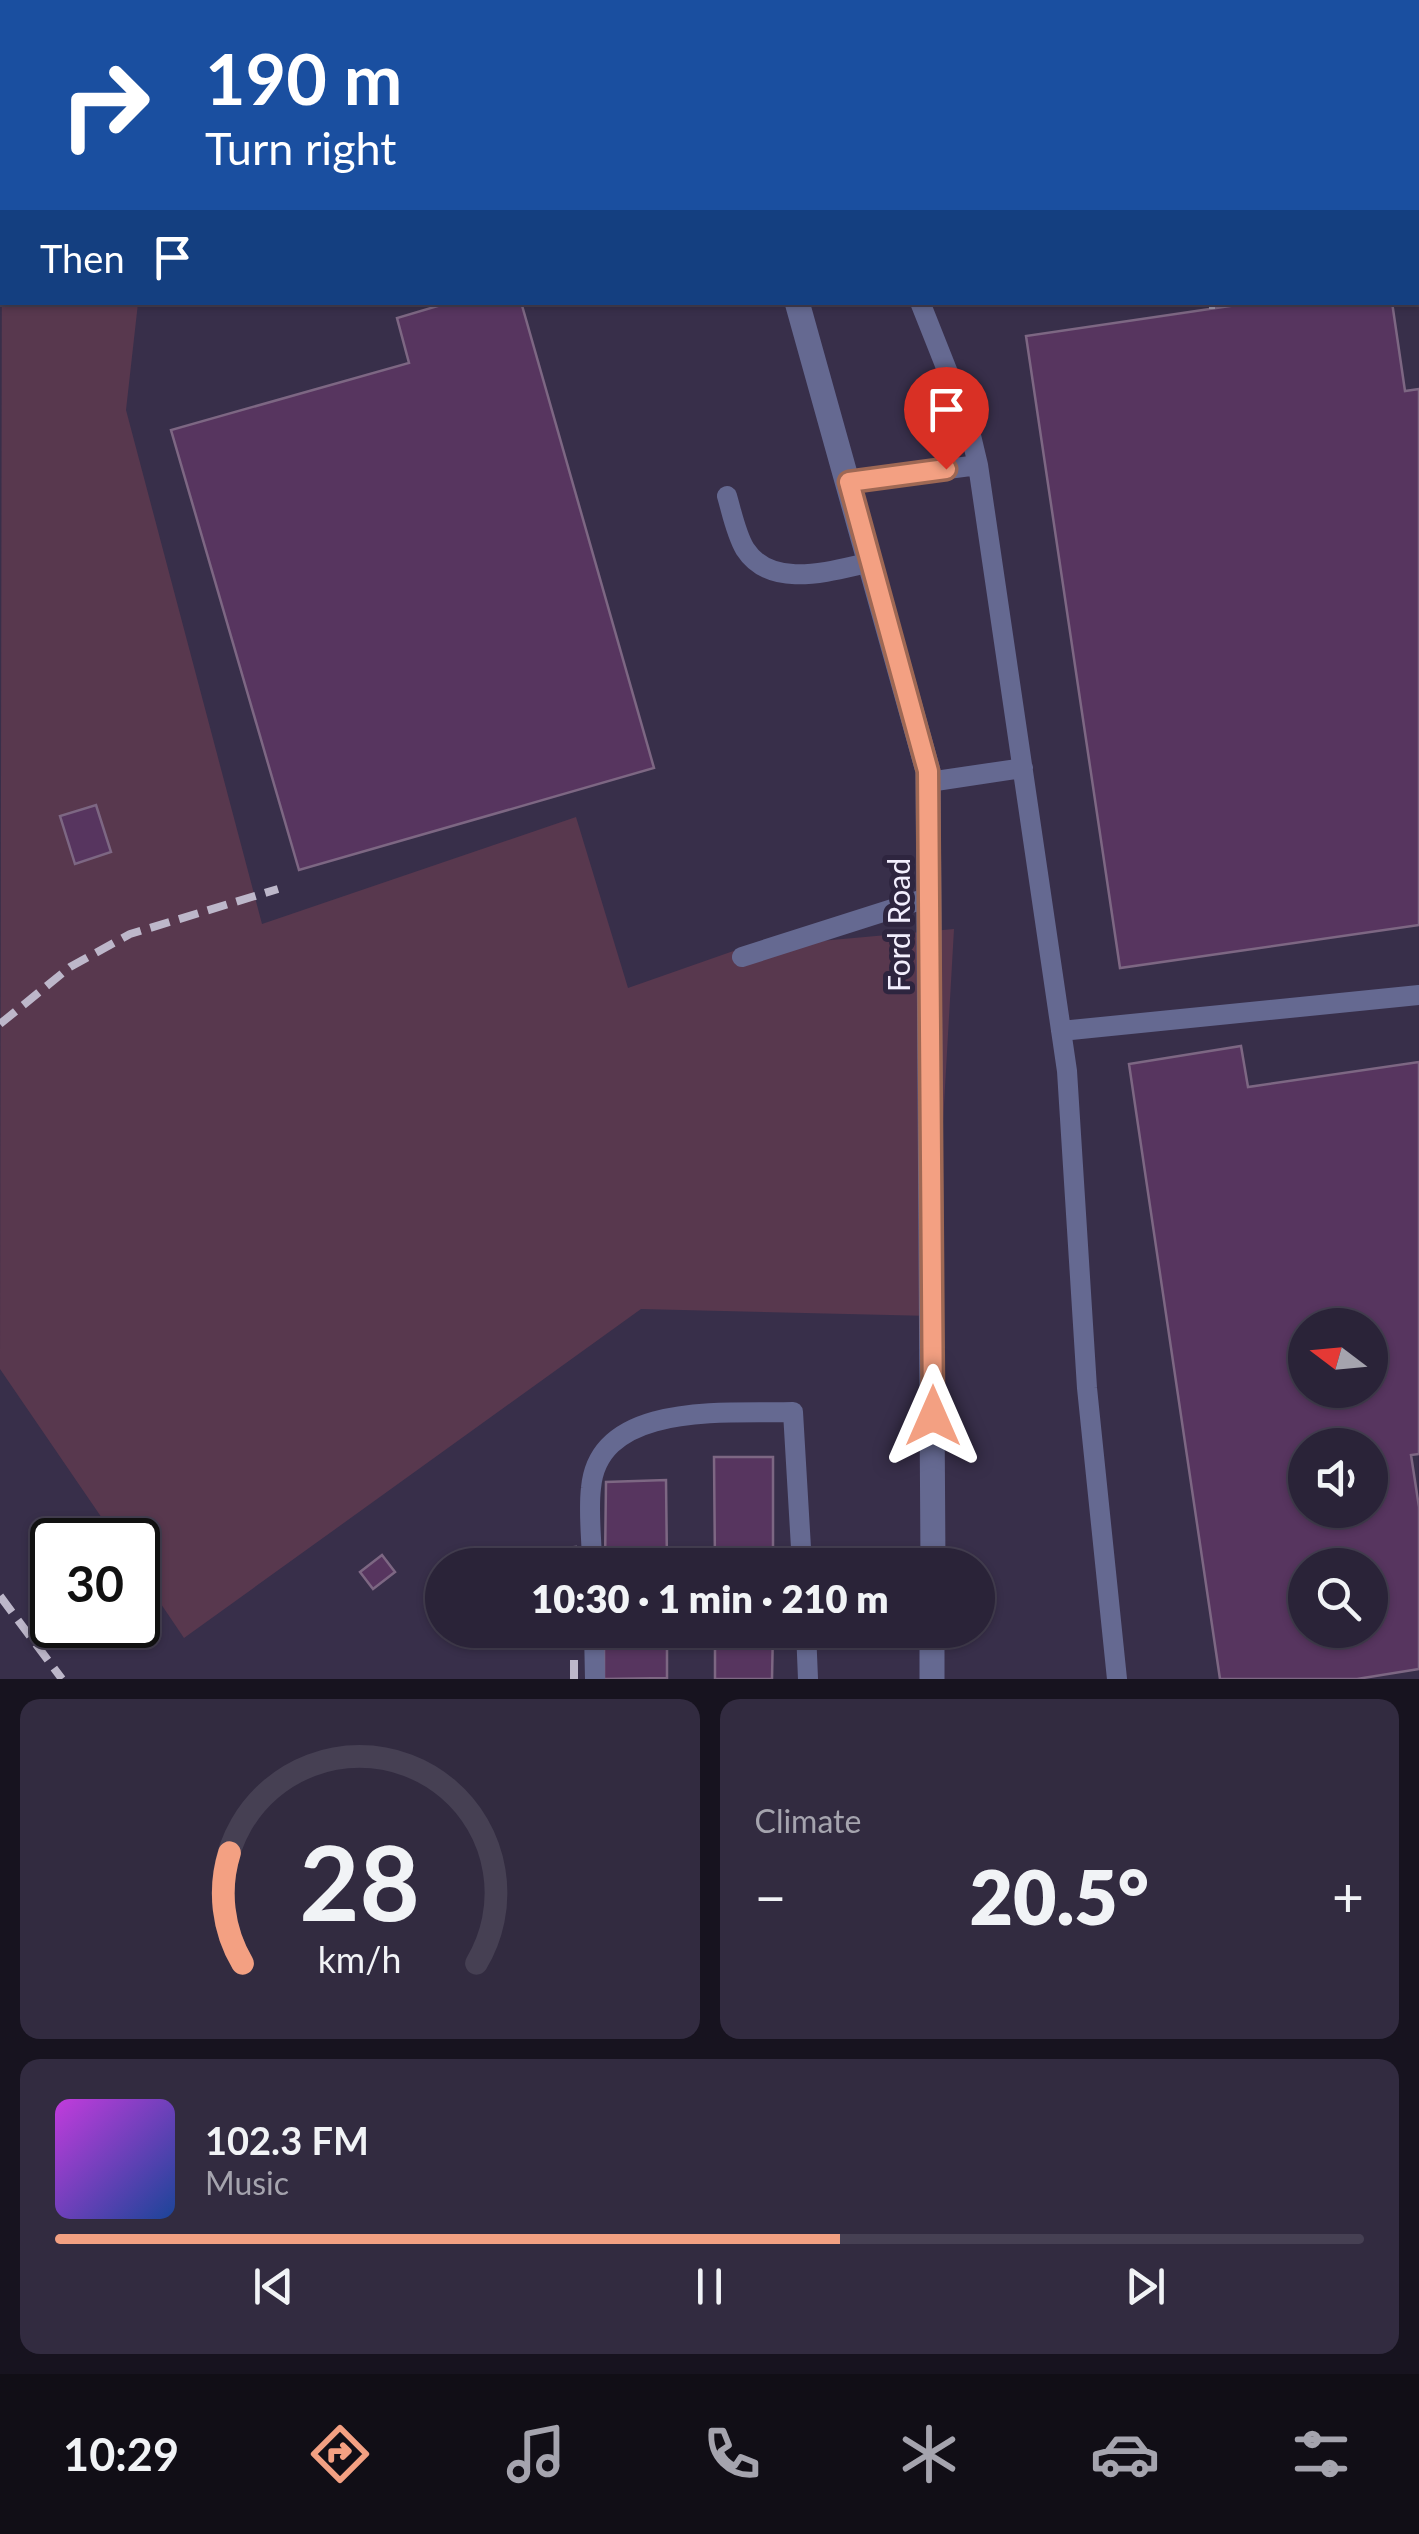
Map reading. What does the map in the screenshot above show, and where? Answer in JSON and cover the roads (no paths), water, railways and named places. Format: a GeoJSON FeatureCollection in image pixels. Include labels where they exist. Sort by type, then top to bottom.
{"type":"FeatureCollection","features":[{"type":"Feature","properties":{"kind":"street","name":"Ford Road"},"geometry":{"type":"LineString","coordinates":[[799,305],[929,782],[932,1548]]}},
{"type":"Feature","properties":{"kind":"street"},"geometry":{"type":"LineString","coordinates":[[932,1648],[932,1679]]}},
{"type":"Feature","properties":{"kind":"lane"},"geometry":{"type":"LineString","coordinates":[[921,305],[968,423],[978,465],[1062,1030],[1087,1388],[1117,1679]]}},
{"type":"Feature","properties":{"kind":"lane"},"geometry":{"type":"LineString","coordinates":[[849,482],[978,465]]}},
{"type":"Feature","properties":{"kind":"lane"},"geometry":{"type":"LineString","coordinates":[[727,496],[743,546],[754,561],[774,572],[810,574],[872,562]]}},
{"type":"Feature","properties":{"kind":"lane"},"geometry":{"type":"LineString","coordinates":[[929,782],[1023,768]]}},
{"type":"Feature","properties":{"kind":"lane"},"geometry":{"type":"LineString","coordinates":[[742,957],[930,897]]}},
{"type":"Feature","properties":{"kind":"lane"},"geometry":{"type":"LineString","coordinates":[[1062,1030],[1419,994]]}},
{"type":"Feature","properties":{"kind":"lane"},"geometry":{"type":"LineString","coordinates":[[592,1548],[590,1485],[606,1446],[638,1424],[690,1415],[793,1412],[801,1548]]}},
{"type":"Feature","properties":{"kind":"lane"},"geometry":{"type":"LineString","coordinates":[[594,1648],[595,1679]]}},
{"type":"Feature","properties":{"kind":"lane"},"geometry":{"type":"LineString","coordinates":[[807,1648],[808,1679]]}},
{"type":"Feature","properties":{"kind":"railway"},"geometry":{"type":"LineString","coordinates":[[0,1024],[70,967],[130,934],[278,889]]}},
{"type":"Feature","properties":{"kind":"railway"},"geometry":{"type":"LineString","coordinates":[[0,1596],[62,1679]]}},
{"type":"Feature","properties":{"kind":"railway"},"geometry":{"type":"LineString","coordinates":[[574,1648],[574,1679]]}}]}
